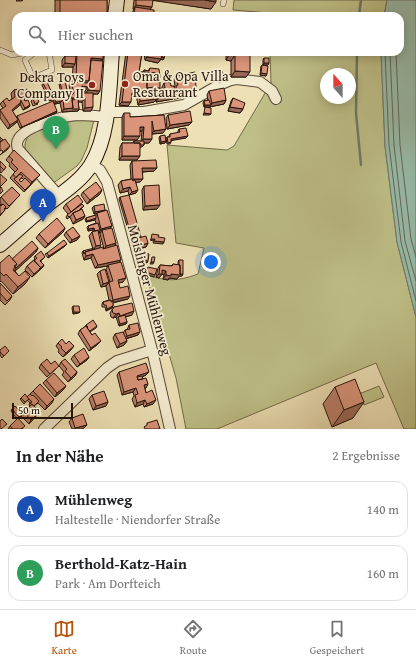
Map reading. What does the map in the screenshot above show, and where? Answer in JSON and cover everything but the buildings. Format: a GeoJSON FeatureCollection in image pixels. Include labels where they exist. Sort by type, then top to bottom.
{"type":"FeatureCollection","features":[{"type":"Feature","properties":{"kind":"main road"},"geometry":{"type":"LineString","coordinates":[[116,12],[117,0]]}},
{"type":"Feature","properties":{"kind":"main road"},"geometry":{"type":"LineString","coordinates":[[0,245],[39,211],[82,177],[92,165],[101,142],[107,114],[112,56]]}},
{"type":"Feature","properties":{"kind":"street"},"geometry":{"type":"LineString","coordinates":[[59,196],[18,149],[18,138],[25,132],[44,122],[79,115],[144,112],[184,105],[219,85],[237,79],[260,82],[272,91],[276,99]]}},
{"type":"Feature","properties":{"kind":"street","name":"Moislinger Mühlenweg"},"geometry":{"type":"LineString","coordinates":[[92,165],[100,170],[107,182],[152,350],[170,429]]}},
{"type":"Feature","properties":{"kind":"street"},"geometry":{"type":"LineString","coordinates":[[44,429],[107,368],[117,361],[152,350]]}},
{"type":"Feature","properties":{"kind":"lane"},"geometry":{"type":"LineString","coordinates":[[0,50],[12,55]]}},
{"type":"Feature","properties":{"kind":"lane"},"geometry":{"type":"LineString","coordinates":[[30,56],[25,60],[33,78],[52,70],[50,56]]}},
{"type":"Feature","properties":{"kind":"green space"},"geometry":{"type":"Polygon","coordinates":[[[234,0],[387,0],[385,12],[257,12],[233,10],[234,0]]]}},
{"type":"Feature","properties":{"kind":"green space"},"geometry":{"type":"Polygon","coordinates":[[[270,56],[381,56],[385,146],[397,242],[416,317],[416,429],[404,429],[376,363],[217,429],[186,429],[176,378],[146,275],[172,280],[198,274],[204,248],[176,243],[167,145],[227,150],[234,146],[271,83],[270,56]]]}},
{"type":"Feature","properties":{"kind":"green space"},"geometry":{"type":"Polygon","coordinates":[[[79,118],[94,120],[87,148],[77,166],[52,184],[25,151],[27,138],[34,130],[79,118]]]}},
{"type":"Feature","properties":{"kind":"green space"},"geometry":{"type":"Polygon","coordinates":[[[379,386],[384,397],[364,405],[359,394],[379,386]]]}},
{"type":"Feature","properties":{"kind":"water"},"geometry":{"type":"Polygon","coordinates":[[[387,0],[416,0],[416,317],[397,242],[385,146],[381,56],[404,56],[404,12],[385,12],[387,0]]]}},
{"type":"Feature","properties":{"kind":"waterway"},"geometry":{"type":"LineString","coordinates":[[360,12],[361,0]]}},
{"type":"Feature","properties":{"kind":"waterway"},"geometry":{"type":"LineString","coordinates":[[357,56],[356,113],[361,165]]}},
{"type":"Feature","properties":{"kind":"place","name":"Oma & Opa Villa Restaurant"},"geometry":{"type":"Point","coordinates":[125,84]}},
{"type":"Feature","properties":{"kind":"place","name":"Dekra Toys Company II"},"geometry":{"type":"Point","coordinates":[92,85]}},
{"type":"Feature","properties":{"kind":"place","name":"Berthold-Katz-Hain"},"geometry":{"type":"Point","coordinates":[56,149]}},
{"type":"Feature","properties":{"kind":"place","name":"Mühlenweg"},"geometry":{"type":"Point","coordinates":[43,222]}}]}
